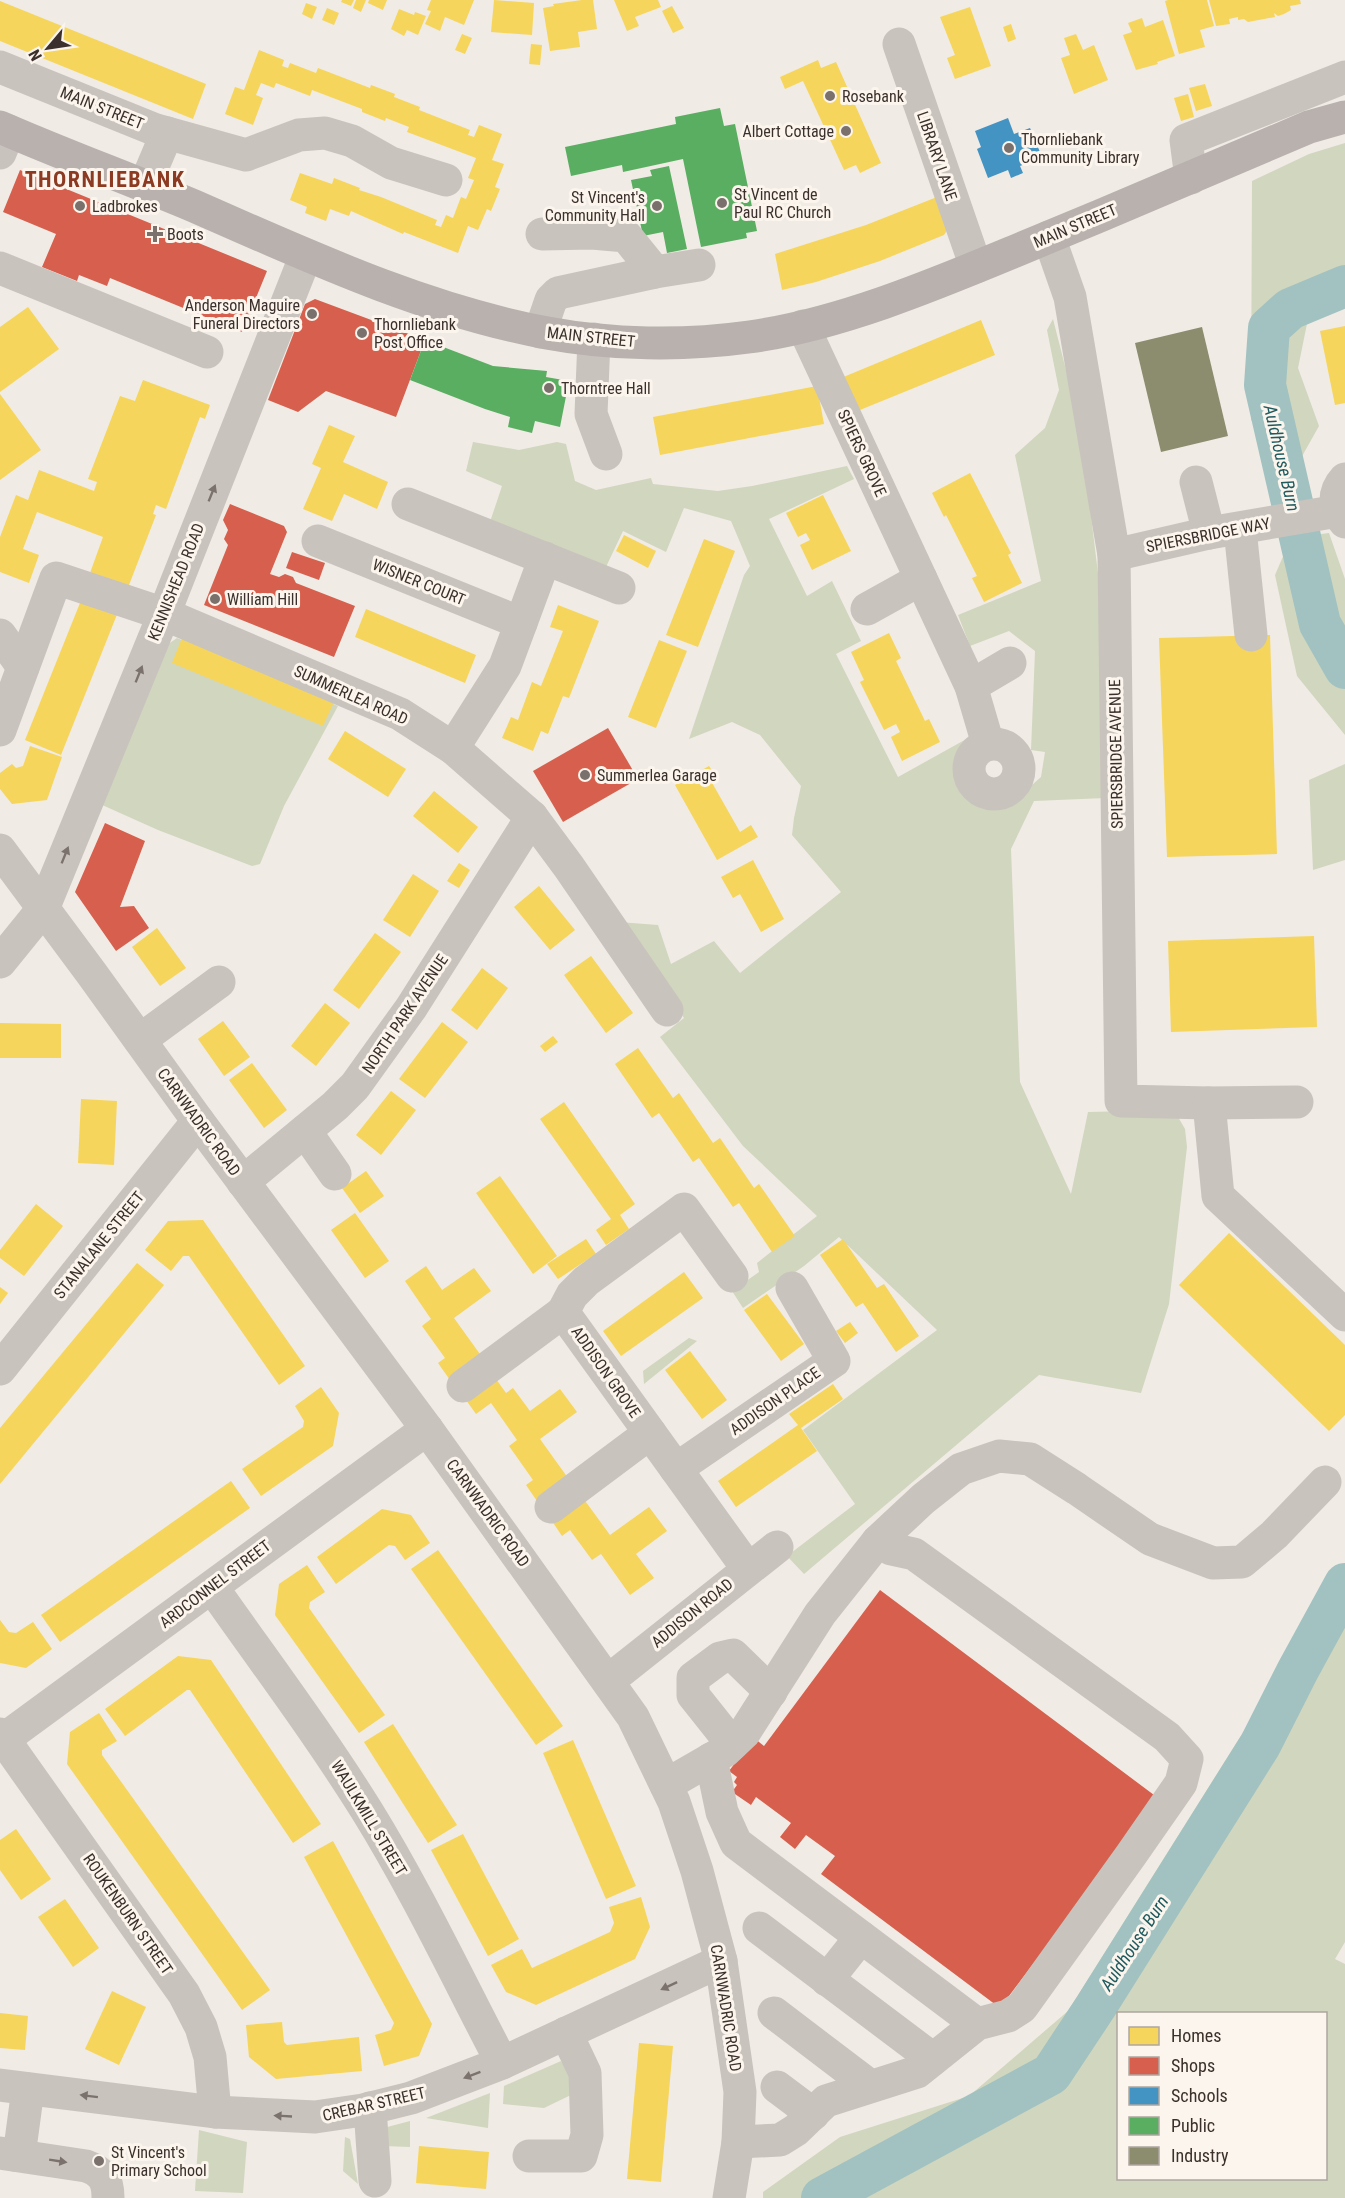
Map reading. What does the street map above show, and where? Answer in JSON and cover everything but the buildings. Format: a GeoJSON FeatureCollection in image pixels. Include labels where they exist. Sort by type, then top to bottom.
{"type":"FeatureCollection","features":[{"type":"Feature","properties":{"kind":"main road","name":"MAIN STREET"},"geometry":{"type":"LineString","coordinates":[[3,137],[145,185],[306,255],[434,304],[540,332],[594,339],[664,343],[746,337],[803,326],[878,304],[976,267],[1309,127],[1345,117]]}},
{"type":"Feature","properties":{"kind":"street","name":"LIBRARY LANE"},"geometry":{"type":"LineString","coordinates":[[899,44],[976,267]]}},
{"type":"Feature","properties":{"kind":"street","name":"MAIN STREET"},"geometry":{"type":"LineString","coordinates":[[0,67],[167,133],[246,155],[299,135],[326,133],[352,141],[392,162],[446,180]]}},
{"type":"Feature","properties":{"kind":"street"},"geometry":{"type":"LineString","coordinates":[[1191,178],[1186,140],[1345,77]]}},
{"type":"Feature","properties":{"kind":"street"},"geometry":{"type":"LineString","coordinates":[[145,185],[167,133]]}},
{"type":"Feature","properties":{"kind":"street"},"geometry":{"type":"LineString","coordinates":[[542,234],[592,233],[626,236],[655,272]]}},
{"type":"Feature","properties":{"kind":"street","name":"SPIERSBRIDGE AVENUE"},"geometry":{"type":"LineString","coordinates":[[1049,237],[1070,297],[1113,555],[1121,1101],[1297,1102]]}},
{"type":"Feature","properties":{"kind":"street","name":"KENNISHEAD ROAD"},"geometry":{"type":"LineString","coordinates":[[0,962],[43,909],[164,614],[306,255]]}},
{"type":"Feature","properties":{"kind":"street"},"geometry":{"type":"LineString","coordinates":[[540,332],[551,300],[558,293],[699,265]]}},
{"type":"Feature","properties":{"kind":"street"},"geometry":{"type":"LineString","coordinates":[[0,268],[207,352]]}},
{"type":"Feature","properties":{"kind":"street","name":"SPIERS GROVE"},"geometry":{"type":"LineString","coordinates":[[803,326],[971,686],[988,744]]}},
{"type":"Feature","properties":{"kind":"street"},"geometry":{"type":"LineString","coordinates":[[594,339],[591,414],[606,454]]}},
{"type":"Feature","properties":{"kind":"street"},"geometry":{"type":"LineString","coordinates":[[1341,516],[1336,501],[1337,491],[1345,479]]}},
{"type":"Feature","properties":{"kind":"street"},"geometry":{"type":"LineString","coordinates":[[1196,482],[1224,531],[1251,635]]}},
{"type":"Feature","properties":{"kind":"street"},"geometry":{"type":"LineString","coordinates":[[408,504],[620,588]]}},
{"type":"Feature","properties":{"kind":"street","name":"SPIERSBRIDGE WAY"},"geometry":{"type":"LineString","coordinates":[[1113,555],[1273,522],[1305,517],[1341,516]]}},
{"type":"Feature","properties":{"kind":"street","name":"WISNER COURT"},"geometry":{"type":"LineString","coordinates":[[318,541],[521,623]]}},
{"type":"Feature","properties":{"kind":"street"},"geometry":{"type":"LineString","coordinates":[[453,748],[505,666],[545,558]]}},
{"type":"Feature","properties":{"kind":"street","name":"SUMMERLEA ROAD"},"geometry":{"type":"LineString","coordinates":[[23,667],[56,578],[164,614],[400,714],[453,748],[532,817],[667,1010]]}},
{"type":"Feature","properties":{"kind":"street"},"geometry":{"type":"LineString","coordinates":[[867,609],[921,579]]}},
{"type":"Feature","properties":{"kind":"street"},"geometry":{"type":"LineString","coordinates":[[0,635],[23,667],[0,730]]}},
{"type":"Feature","properties":{"kind":"street"},"geometry":{"type":"LineString","coordinates":[[971,686],[1010,663]]}},
{"type":"Feature","properties":{"kind":"street","name":"NORTH PARK AVENUE"},"geometry":{"type":"LineString","coordinates":[[243,1182],[335,1106],[355,1086],[411,1008],[532,817]]}},
{"type":"Feature","properties":{"kind":"street","name":"CARNWADRIC ROAD"},"geometry":{"type":"LineString","coordinates":[[0,850],[426,1429],[633,1718],[674,1802],[697,1871],[722,1961],[740,2092],[738,2142],[729,2198]]}},
{"type":"Feature","properties":{"kind":"street"},"geometry":{"type":"LineString","coordinates":[[140,1040],[219,982]]}},
{"type":"Feature","properties":{"kind":"street"},"geometry":{"type":"LineString","coordinates":[[1209,1103],[1218,1196],[1345,1315]]}},
{"type":"Feature","properties":{"kind":"street","name":"STANALANE STREET"},"geometry":{"type":"LineString","coordinates":[[0,1369],[198,1121]]}},
{"type":"Feature","properties":{"kind":"street"},"geometry":{"type":"LineString","coordinates":[[305,1131],[335,1174]]}},
{"type":"Feature","properties":{"kind":"street","name":"ADDISON GROVE"},"geometry":{"type":"LineString","coordinates":[[732,1276],[684,1209],[586,1281],[572,1295],[563,1312],[748,1569]]}},
{"type":"Feature","properties":{"kind":"street","name":"ADDISON PLACE"},"geometry":{"type":"LineString","coordinates":[[676,1470],[834,1361],[792,1288]]}},
{"type":"Feature","properties":{"kind":"street"},"geometry":{"type":"LineString","coordinates":[[463,1386],[563,1312]]}},
{"type":"Feature","properties":{"kind":"street","name":"ARDCONNEL STREET"},"geometry":{"type":"LineString","coordinates":[[2,1737],[212,1587],[426,1429]]}},
{"type":"Feature","properties":{"kind":"street"},"geometry":{"type":"LineString","coordinates":[[551,1507],[650,1433]]}},
{"type":"Feature","properties":{"kind":"street"},"geometry":{"type":"LineString","coordinates":[[666,1785],[722,1751],[744,1733],[820,1614],[878,1541],[923,1499],[961,1469],[999,1456],[1030,1460],[1077,1488],[1150,1539],[1213,1563],[1242,1562],[1274,1535],[1325,1482]]}},
{"type":"Feature","properties":{"kind":"street"},"geometry":{"type":"LineString","coordinates":[[738,2142],[780,2140],[796,2130],[826,2101],[916,2072],[976,2024],[1008,2016],[1022,2007],[1181,1783],[1187,1760],[1167,1737],[914,1554],[891,1549],[878,1541]]}},
{"type":"Feature","properties":{"kind":"street","name":"ADDISON ROAD"},"geometry":{"type":"LineString","coordinates":[[608,1681],[777,1546]]}},
{"type":"Feature","properties":{"kind":"street","name":"WAULKMILL STREET"},"geometry":{"type":"LineString","coordinates":[[212,1587],[367,1811],[426,1915],[502,2063]]}},
{"type":"Feature","properties":{"kind":"street"},"geometry":{"type":"LineString","coordinates":[[771,1692],[733,1655],[720,1658],[693,1678],[693,1695],[722,1751],[722,1812],[736,1843],[976,2024]]}},
{"type":"Feature","properties":{"kind":"street","name":"ROUKENBURN STREET"},"geometry":{"type":"LineString","coordinates":[[2,1737],[184,1994],[201,2026],[210,2057],[215,2112]]}},
{"type":"Feature","properties":{"kind":"street"},"geometry":{"type":"LineString","coordinates":[[759,1928],[933,2059]]}},
{"type":"Feature","properties":{"kind":"street"},"geometry":{"type":"LineString","coordinates":[[827,1980],[861,1937]]}},
{"type":"Feature","properties":{"kind":"street","name":"CREBAR STREET"},"geometry":{"type":"LineString","coordinates":[[14,2087],[215,2112],[315,2117],[370,2108],[411,2098],[502,2063],[722,1961]]}},
{"type":"Feature","properties":{"kind":"street"},"geometry":{"type":"LineString","coordinates":[[774,2013],[870,2086]]}},
{"type":"Feature","properties":{"kind":"street"},"geometry":{"type":"LineString","coordinates":[[529,2156],[581,2156],[587,2135],[585,2073],[566,2033]]}},
{"type":"Feature","properties":{"kind":"street"},"geometry":{"type":"LineString","coordinates":[[7,2154],[21,2141],[14,2087]]}},
{"type":"Feature","properties":{"kind":"street"},"geometry":{"type":"LineString","coordinates":[[777,2087],[813,2114]]}},
{"type":"Feature","properties":{"kind":"street"},"geometry":{"type":"LineString","coordinates":[[370,2108],[375,2181]]}},
{"type":"Feature","properties":{"kind":"street"},"geometry":{"type":"LineString","coordinates":[[7,2154],[86,2166],[100,2171],[107,2183],[108,2198]]}},
{"type":"Feature","properties":{"kind":"green space"},"geometry":{"type":"Polygon","coordinates":[[[1345,143],[1345,298],[1311,304],[1298,368],[1319,426],[1296,467],[1251,420],[1252,181],[1309,154],[1345,143]]]}},
{"type":"Feature","properties":{"kind":"green space"},"geometry":{"type":"Polygon","coordinates":[[[1053,319],[1080,425],[1099,582],[1105,798],[1034,801],[1011,849],[1020,1082],[1071,1194],[1088,1112],[1174,1110],[1185,1129],[1187,1147],[1169,1304],[1141,1393],[1039,1375],[804,1574],[787,1556],[855,1504],[803,1430],[937,1330],[839,1237],[804,1266],[743,1308],[732,1291],[759,1272],[757,1263],[817,1216],[743,1146],[660,1037],[684,1018],[619,922],[658,925],[671,964],[714,941],[740,973],[841,892],[792,835],[801,786],[760,735],[732,722],[689,739],[744,575],[750,566],[731,521],[684,508],[666,552],[623,531],[605,569],[490,522],[502,486],[466,471],[473,442],[519,450],[557,442],[566,444],[575,481],[596,490],[651,478],[653,484],[718,491],[847,466],[854,479],[769,519],[807,596],[832,581],[861,641],[836,654],[898,777],[970,737],[969,746],[956,761],[959,781],[975,797],[997,804],[1014,801],[1041,777],[1045,752],[1031,750],[1035,651],[1009,631],[970,646],[958,615],[1041,581],[1015,455],[1045,428],[1059,390],[1047,330],[1053,319]]]}},
{"type":"Feature","properties":{"kind":"green space"},"geometry":{"type":"Polygon","coordinates":[[[1329,533],[1345,579],[1345,735],[1297,676],[1275,575],[1291,538],[1329,533]]]}},
{"type":"Feature","properties":{"kind":"green space"},"geometry":{"type":"Polygon","coordinates":[[[177,638],[338,706],[284,806],[260,864],[252,866],[158,830],[100,804],[164,647],[177,638]]]}},
{"type":"Feature","properties":{"kind":"green space"},"geometry":{"type":"Polygon","coordinates":[[[1345,764],[1345,860],[1313,870],[1309,780],[1345,764]]]}},
{"type":"Feature","properties":{"kind":"green space"},"geometry":{"type":"Polygon","coordinates":[[[689,1338],[697,1341],[644,1384],[643,1371],[689,1338]]]}},
{"type":"Feature","properties":{"kind":"green space"},"geometry":{"type":"Polygon","coordinates":[[[1345,1570],[1345,1942],[1335,1959],[1345,1964],[1345,2198],[763,2198],[763,2192],[840,2137],[969,2096],[1068,2011],[1345,1570]]]}},
{"type":"Feature","properties":{"kind":"green space"},"geometry":{"type":"Polygon","coordinates":[[[561,2061],[576,2082],[575,2093],[544,2108],[503,2104],[504,2086],[561,2061]]]}},
{"type":"Feature","properties":{"kind":"green space"},"geometry":{"type":"Polygon","coordinates":[[[490,2093],[488,2128],[426,2118],[490,2093]]]}},
{"type":"Feature","properties":{"kind":"green space"},"geometry":{"type":"Polygon","coordinates":[[[410,2121],[410,2147],[383,2146],[376,2130],[410,2121]]]}},
{"type":"Feature","properties":{"kind":"green space"},"geometry":{"type":"Polygon","coordinates":[[[199,2130],[247,2142],[243,2193],[195,2191],[199,2130]]]}},
{"type":"Feature","properties":{"kind":"green space"},"geometry":{"type":"Polygon","coordinates":[[[345,2137],[350,2139],[358,2184],[343,2171],[345,2137]]]}},
{"type":"Feature","properties":{"kind":"waterway","name":"Auldhouse Burn"},"geometry":{"type":"LineString","coordinates":[[1345,286],[1290,309],[1269,328],[1265,385],[1320,624],[1345,668]]}},
{"type":"Feature","properties":{"kind":"waterway","name":"Auldhouse Burn"},"geometry":{"type":"LineString","coordinates":[[822,2198],[1051,2074],[1260,1745],[1345,1584]]}},
{"type":"Feature","properties":{"kind":"place","name":"Rosebank"},"geometry":{"type":"Point","coordinates":[830,96]}},
{"type":"Feature","properties":{"kind":"place","name":"Albert Cottage"},"geometry":{"type":"Point","coordinates":[846,131]}},
{"type":"Feature","properties":{"kind":"place","name":"Thornliebank Community Library"},"geometry":{"type":"Point","coordinates":[1009,148]}},
{"type":"Feature","properties":{"kind":"place","name":"St Vincent de Paul RC Church"},"geometry":{"type":"Point","coordinates":[722,203]}},
{"type":"Feature","properties":{"kind":"place","name":"Ladbrokes"},"geometry":{"type":"Point","coordinates":[80,206]}},
{"type":"Feature","properties":{"kind":"place","name":"St Vincent's Community Hall"},"geometry":{"type":"Point","coordinates":[657,206]}},
{"type":"Feature","properties":{"kind":"place","name":"Boots"},"geometry":{"type":"Point","coordinates":[155,234]}},
{"type":"Feature","properties":{"kind":"place","name":"Anderson Maguire Funeral Directors"},"geometry":{"type":"Point","coordinates":[312,314]}},
{"type":"Feature","properties":{"kind":"place","name":"Thornliebank Post Office"},"geometry":{"type":"Point","coordinates":[362,333]}},
{"type":"Feature","properties":{"kind":"place","name":"Thorntree Hall"},"geometry":{"type":"Point","coordinates":[549,388]}},
{"type":"Feature","properties":{"kind":"place","name":"William Hill"},"geometry":{"type":"Point","coordinates":[215,599]}},
{"type":"Feature","properties":{"kind":"place","name":"Summerlea Garage"},"geometry":{"type":"Point","coordinates":[585,775]}},
{"type":"Feature","properties":{"kind":"place","name":"St Vincent's Primary School"},"geometry":{"type":"Point","coordinates":[99,2161]}},
{"type":"Feature","properties":{"kind":"district","name":"THORNLIEBANK"},"geometry":{"type":"Point","coordinates":[105,179]}}]}
